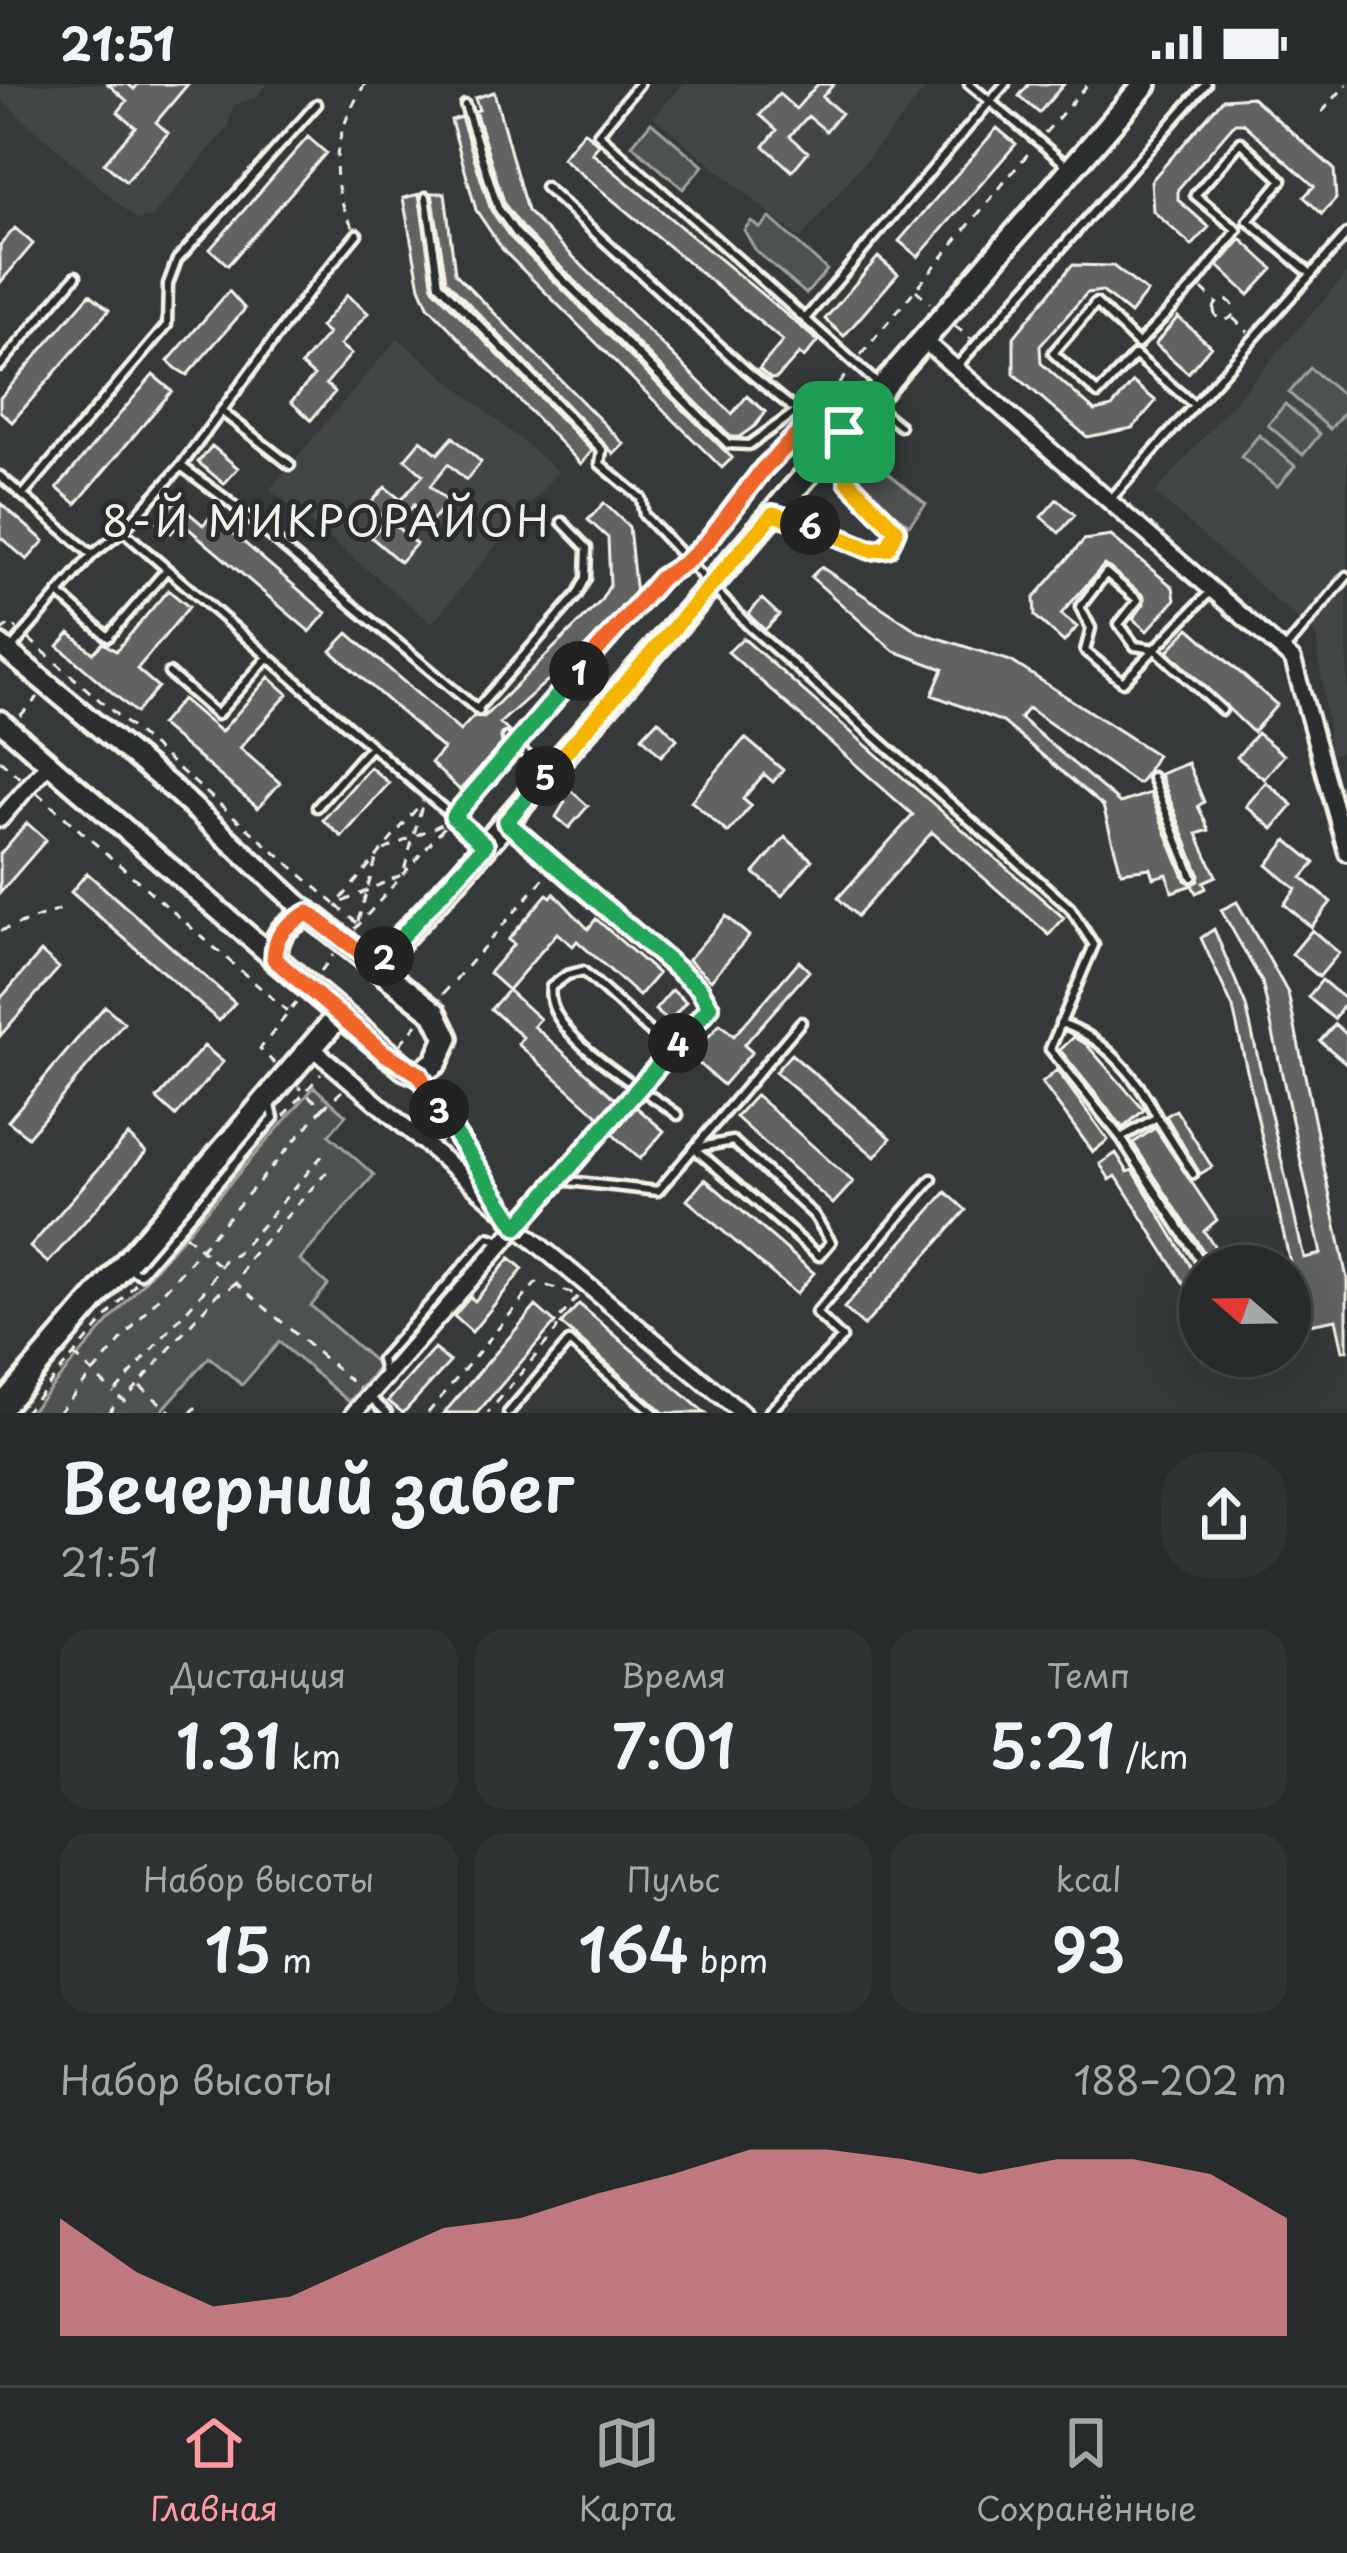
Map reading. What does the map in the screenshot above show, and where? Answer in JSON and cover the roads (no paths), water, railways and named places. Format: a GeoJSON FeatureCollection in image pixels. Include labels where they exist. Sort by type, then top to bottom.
{"type":"FeatureCollection","features":[{"type":"Feature","properties":{"kind":"main road"},"geometry":{"type":"LineString","coordinates":[[376,964],[506,822],[1145,84]]}},
{"type":"Feature","properties":{"kind":"main road"},"geometry":{"type":"LineString","coordinates":[[4,648],[171,788],[308,913],[430,1009],[447,1038],[436,1062],[419,1074],[389,1056],[5,725]]}},
{"type":"Feature","properties":{"kind":"main road"},"geometry":{"type":"LineString","coordinates":[[274,959],[275,940],[285,925],[308,913]]}},
{"type":"Feature","properties":{"kind":"main road"},"geometry":{"type":"LineString","coordinates":[[0,1409],[340,1014]]}},
{"type":"Feature","properties":{"kind":"street"},"geometry":{"type":"LineString","coordinates":[[923,340],[1293,660],[1347,853]]}},
{"type":"Feature","properties":{"kind":"street"},"geometry":{"type":"LineString","coordinates":[[0,819],[49,763]]}},
{"type":"Feature","properties":{"kind":"street"},"geometry":{"type":"LineString","coordinates":[[310,1046],[503,1210]]}},
{"type":"Feature","properties":{"kind":"street"},"geometry":{"type":"LineString","coordinates":[[419,1074],[517,1227],[742,1413]]}},
{"type":"Feature","properties":{"kind":"street"},"geometry":{"type":"LineString","coordinates":[[419,1140],[435,1133],[442,1115]]}},
{"type":"Feature","properties":{"kind":"street"},"geometry":{"type":"LineString","coordinates":[[354,1413],[365,1393],[385,1378],[517,1227]]}},
{"type":"Feature","properties":{"kind":"lane"},"geometry":{"type":"LineString","coordinates":[[639,84],[598,134],[854,364],[900,427]]}},
{"type":"Feature","properties":{"kind":"lane"},"geometry":{"type":"LineString","coordinates":[[969,84],[1072,170]]}},
{"type":"Feature","properties":{"kind":"lane"},"geometry":{"type":"LineString","coordinates":[[805,319],[1005,84]]}},
{"type":"Feature","properties":{"kind":"lane"},"geometry":{"type":"LineString","coordinates":[[956,368],[1206,84]]}},
{"type":"Feature","properties":{"kind":"lane"},"geometry":{"type":"LineString","coordinates":[[23,495],[167,326],[168,284],[178,260],[317,104]]}},
{"type":"Feature","properties":{"kind":"lane"},"geometry":{"type":"LineString","coordinates":[[465,105],[498,208],[516,233],[728,444],[749,445],[797,411]]}},
{"type":"Feature","properties":{"kind":"lane"},"geometry":{"type":"LineString","coordinates":[[1138,344],[1096,303],[1053,353],[1099,394],[1136,355],[1138,344],[1282,180],[1241,142],[1195,195],[1237,230]]}},
{"type":"Feature","properties":{"kind":"lane"},"geometry":{"type":"LineString","coordinates":[[545,187],[797,411],[839,437],[848,481],[896,530],[888,548],[870,550],[773,514]]}},
{"type":"Feature","properties":{"kind":"lane"},"geometry":{"type":"LineString","coordinates":[[426,197],[439,284],[602,450],[600,464],[641,498],[644,515],[686,562],[749,626],[1070,908],[1094,945],[1049,1048],[1121,1138],[1190,1245]]}},
{"type":"Feature","properties":{"kind":"lane"},"geometry":{"type":"LineString","coordinates":[[1248,221],[1311,274]]}},
{"type":"Feature","properties":{"kind":"lane"},"geometry":{"type":"LineString","coordinates":[[4,648],[24,634],[92,555],[123,531],[181,466],[357,234]]}},
{"type":"Feature","properties":{"kind":"lane"},"geometry":{"type":"LineString","coordinates":[[1110,500],[1347,234]]}},
{"type":"Feature","properties":{"kind":"lane"},"geometry":{"type":"LineString","coordinates":[[0,366],[76,276]]}},
{"type":"Feature","properties":{"kind":"lane"},"geometry":{"type":"LineString","coordinates":[[1136,355],[1194,405]]}},
{"type":"Feature","properties":{"kind":"lane"},"geometry":{"type":"LineString","coordinates":[[221,411],[290,465]]}},
{"type":"Feature","properties":{"kind":"lane"},"geometry":{"type":"LineString","coordinates":[[181,466],[478,710],[578,595],[586,578],[587,548],[562,522]]}},
{"type":"Feature","properties":{"kind":"lane"},"geometry":{"type":"LineString","coordinates":[[0,476],[92,555]]}},
{"type":"Feature","properties":{"kind":"lane"},"geometry":{"type":"LineString","coordinates":[[123,531],[485,845]]}},
{"type":"Feature","properties":{"kind":"lane"},"geometry":{"type":"LineString","coordinates":[[58,593],[108,637],[167,569]]}},
{"type":"Feature","properties":{"kind":"lane"},"geometry":{"type":"LineString","coordinates":[[1212,589],[1155,649],[1123,682],[1085,651],[1091,628],[1080,607],[1106,573],[1138,600],[1119,624],[1135,646],[1155,649],[1222,710]]}},
{"type":"Feature","properties":{"kind":"lane"},"geometry":{"type":"LineString","coordinates":[[1283,651],[1347,576]]}},
{"type":"Feature","properties":{"kind":"lane"},"geometry":{"type":"LineString","coordinates":[[169,673],[217,715],[268,656]]}},
{"type":"Feature","properties":{"kind":"lane"},"geometry":{"type":"LineString","coordinates":[[508,737],[547,773]]}},
{"type":"Feature","properties":{"kind":"lane"},"geometry":{"type":"LineString","coordinates":[[317,807],[370,746]]}},
{"type":"Feature","properties":{"kind":"lane"},"geometry":{"type":"LineString","coordinates":[[1152,777],[1192,878]]}},
{"type":"Feature","properties":{"kind":"lane"},"geometry":{"type":"LineString","coordinates":[[506,822],[699,988],[710,1007],[517,1227]]}},
{"type":"Feature","properties":{"kind":"lane"},"geometry":{"type":"LineString","coordinates":[[672,1051],[584,971],[567,975],[551,987],[548,1001],[560,1025],[638,1090],[677,1115]]}},
{"type":"Feature","properties":{"kind":"lane"},"geometry":{"type":"LineString","coordinates":[[559,1180],[658,1191],[801,1022]]}},
{"type":"Feature","properties":{"kind":"lane"},"geometry":{"type":"LineString","coordinates":[[1060,1023],[1087,1031],[1144,1089],[1193,1174]]}},
{"type":"Feature","properties":{"kind":"lane"},"geometry":{"type":"LineString","coordinates":[[1121,1138],[1157,1117]]}},
{"type":"Feature","properties":{"kind":"lane"},"geometry":{"type":"LineString","coordinates":[[733,1141],[814,1215],[831,1242],[819,1256],[694,1148],[733,1141]]}},
{"type":"Feature","properties":{"kind":"lane"},"geometry":{"type":"LineString","coordinates":[[768,1413],[842,1338],[816,1312],[932,1179]]}},
{"type":"Feature","properties":{"kind":"lane"},"geometry":{"type":"LineString","coordinates":[[874,1221],[887,1231]]}},
{"type":"Feature","properties":{"kind":"lane"},"geometry":{"type":"LineString","coordinates":[[508,1413],[568,1342],[654,1413]]}},
{"type":"Feature","properties":{"kind":"lane"},"geometry":{"type":"LineString","coordinates":[[365,1393],[387,1413]]}},
{"type":"Feature","properties":{"kind":"district","name":"8-Й МИКРОРАЙОН"},"geometry":{"type":"Point","coordinates":[327,519]}}]}
